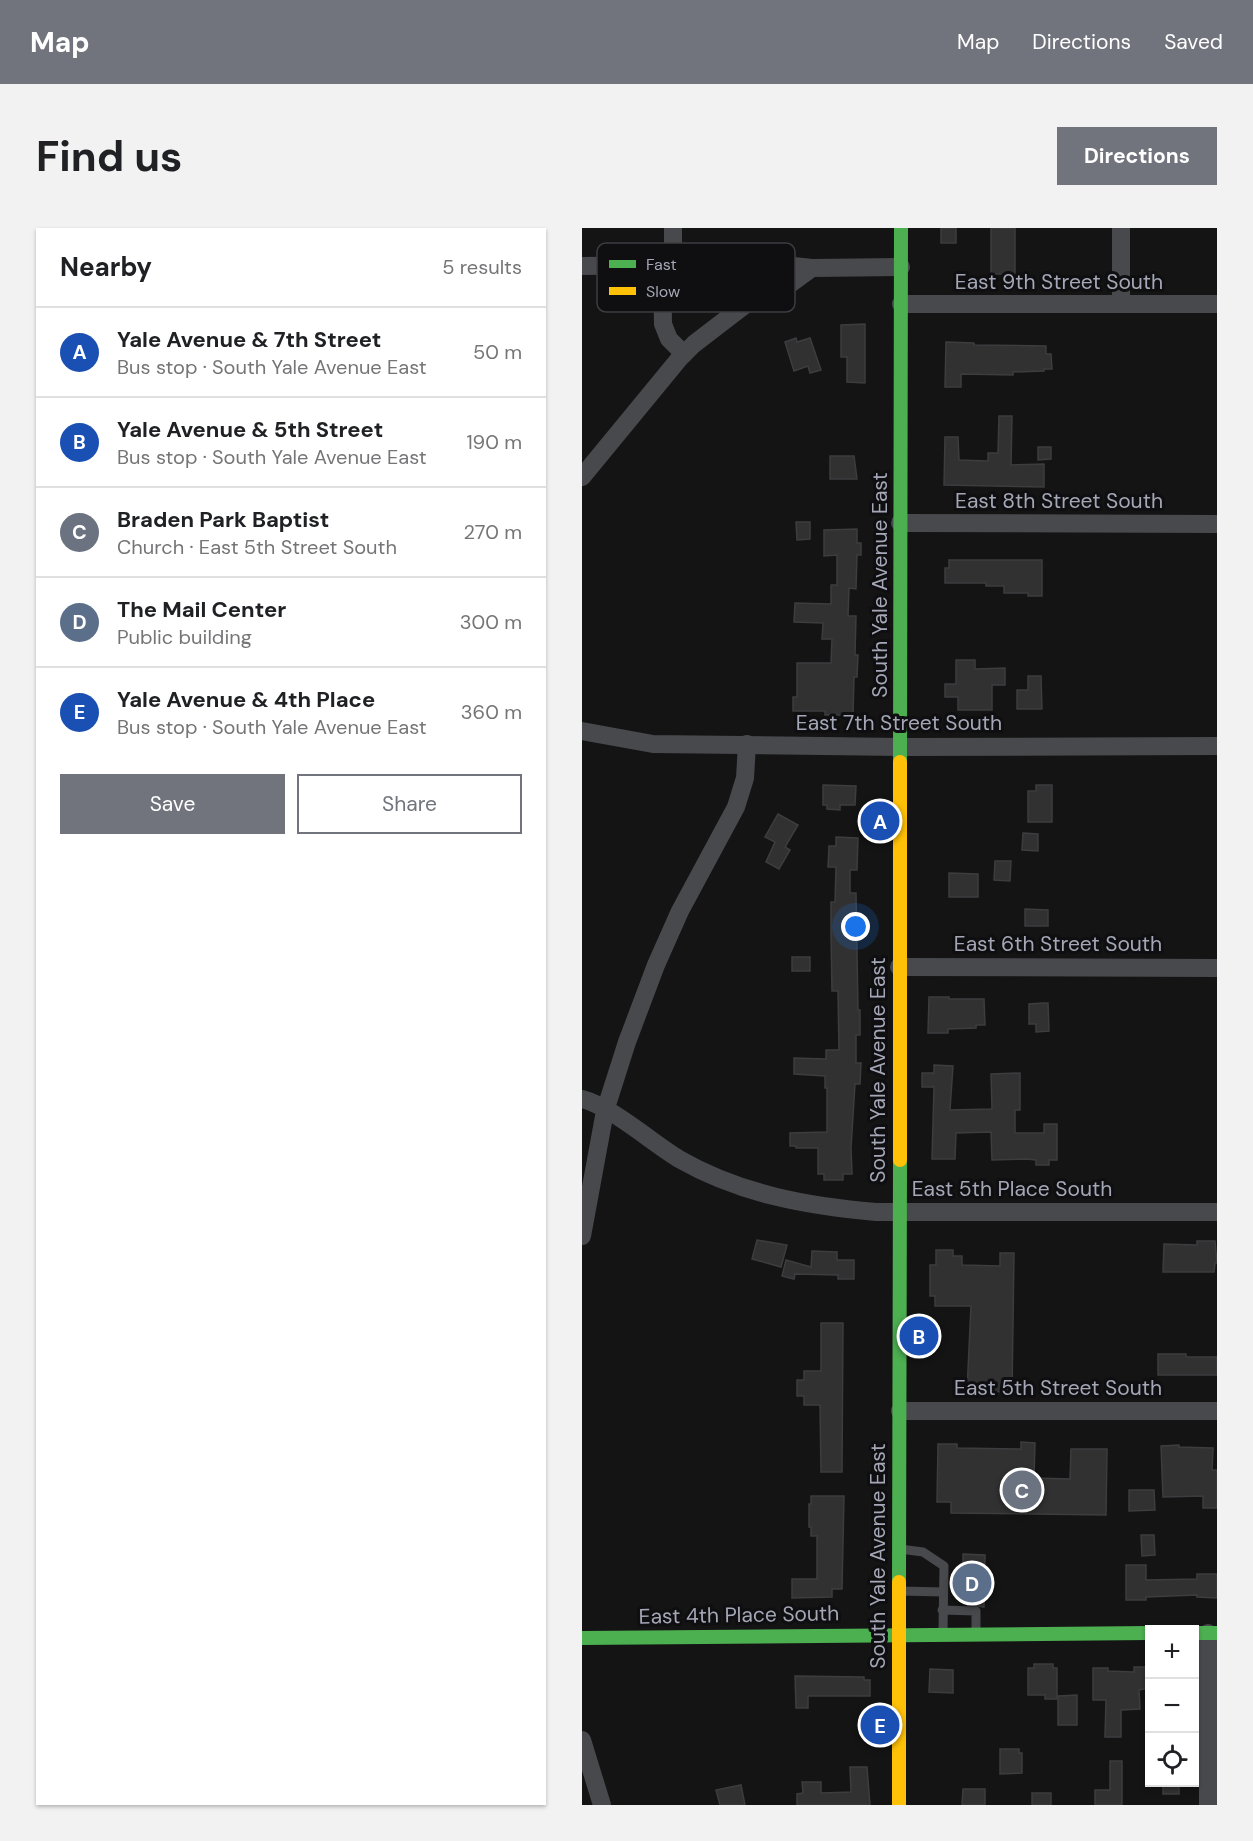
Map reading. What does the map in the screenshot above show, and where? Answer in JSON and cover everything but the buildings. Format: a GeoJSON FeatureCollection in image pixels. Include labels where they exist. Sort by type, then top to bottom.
{"type":"FeatureCollection","features":[{"type":"Feature","properties":{"kind":"main road","name":"South Yale Avenue East"},"geometry":{"type":"LineString","coordinates":[[899,1805],[901,228]]}},
{"type":"Feature","properties":{"kind":"main road","name":"East 4th Place South"},"geometry":{"type":"LineString","coordinates":[[582,1638],[1145,1633]]}},
{"type":"Feature","properties":{"kind":"street"},"geometry":{"type":"LineString","coordinates":[[671,243],[673,228]]}},
{"type":"Feature","properties":{"kind":"street"},"geometry":{"type":"LineString","coordinates":[[1121,228],[1121,303]]}},
{"type":"Feature","properties":{"kind":"street"},"geometry":{"type":"LineString","coordinates":[[582,266],[597,266]]}},
{"type":"Feature","properties":{"kind":"street"},"geometry":{"type":"LineString","coordinates":[[795,266],[901,267]]}},
{"type":"Feature","properties":{"kind":"street"},"geometry":{"type":"LineString","coordinates":[[795,280],[812,268]]}},
{"type":"Feature","properties":{"kind":"street","name":"East 9th Street South"},"geometry":{"type":"LineString","coordinates":[[901,304],[1217,303]]}},
{"type":"Feature","properties":{"kind":"street"},"geometry":{"type":"LineString","coordinates":[[664,312],[663,324],[669,339],[684,354]]}},
{"type":"Feature","properties":{"kind":"street"},"geometry":{"type":"LineString","coordinates":[[582,477],[684,354],[706,333],[736,312]]}},
{"type":"Feature","properties":{"kind":"street","name":"East 8th Street South"},"geometry":{"type":"LineString","coordinates":[[900,524],[1217,524]]}},
{"type":"Feature","properties":{"kind":"street","name":"East 7th Street South"},"geometry":{"type":"LineString","coordinates":[[582,730],[653,744],[901,747],[1217,746]]}},
{"type":"Feature","properties":{"kind":"street"},"geometry":{"type":"LineString","coordinates":[[582,1236],[606,1110],[627,1042],[656,965],[680,912],[736,807],[746,778],[747,744]]}},
{"type":"Feature","properties":{"kind":"street","name":"East 6th Street South"},"geometry":{"type":"LineString","coordinates":[[899,967],[1217,968]]}},
{"type":"Feature","properties":{"kind":"street","name":"East 5th Place South"},"geometry":{"type":"LineString","coordinates":[[582,1099],[606,1110],[679,1158],[712,1176],[760,1193],[830,1208],[899,1211],[1217,1212]]}},
{"type":"Feature","properties":{"kind":"street","name":"East 5th Street South"},"geometry":{"type":"LineString","coordinates":[[900,1411],[1217,1411]]}},
{"type":"Feature","properties":{"kind":"street"},"geometry":{"type":"LineString","coordinates":[[1206,1633],[1208,1805]]}},
{"type":"Feature","properties":{"kind":"street"},"geometry":{"type":"LineString","coordinates":[[582,1740],[602,1805]]}},
{"type":"Feature","properties":{"kind":"lane"},"geometry":{"type":"LineString","coordinates":[[900,1549],[923,1552],[944,1566],[943,1635]]}},
{"type":"Feature","properties":{"kind":"lane"},"geometry":{"type":"LineString","coordinates":[[900,1591],[943,1592]]}},
{"type":"Feature","properties":{"kind":"lane"},"geometry":{"type":"LineString","coordinates":[[942,1610],[976,1611],[976,1634]]}},
{"type":"Feature","properties":{"kind":"traffic: fast"},"geometry":{"type":"LineString","coordinates":[[900,762],[901,228]]}},
{"type":"Feature","properties":{"kind":"traffic: fast"},"geometry":{"type":"LineString","coordinates":[[899,1582],[900,1160]]}},
{"type":"Feature","properties":{"kind":"traffic: fast"},"geometry":{"type":"LineString","coordinates":[[582,1638],[1145,1633]]}},
{"type":"Feature","properties":{"kind":"traffic: fast"},"geometry":{"type":"LineString","coordinates":[[1199,1633],[1217,1633]]}},
{"type":"Feature","properties":{"kind":"traffic: slow"},"geometry":{"type":"LineString","coordinates":[[900,762],[900,1160]]}},
{"type":"Feature","properties":{"kind":"traffic: slow"},"geometry":{"type":"LineString","coordinates":[[899,1582],[899,1805]]}},
{"type":"Feature","properties":{"kind":"place","name":"Yale Avenue & 7th Street"},"geometry":{"type":"Point","coordinates":[880,821]}},
{"type":"Feature","properties":{"kind":"place","name":"Yale Avenue & 5th Street"},"geometry":{"type":"Point","coordinates":[919,1336]}},
{"type":"Feature","properties":{"kind":"place","name":"Braden Park Baptist"},"geometry":{"type":"Point","coordinates":[1022,1490]}},
{"type":"Feature","properties":{"kind":"place","name":"The Mail Center"},"geometry":{"type":"Point","coordinates":[972,1583]}},
{"type":"Feature","properties":{"kind":"place","name":"Yale Avenue & 4th Place"},"geometry":{"type":"Point","coordinates":[880,1725]}}]}
